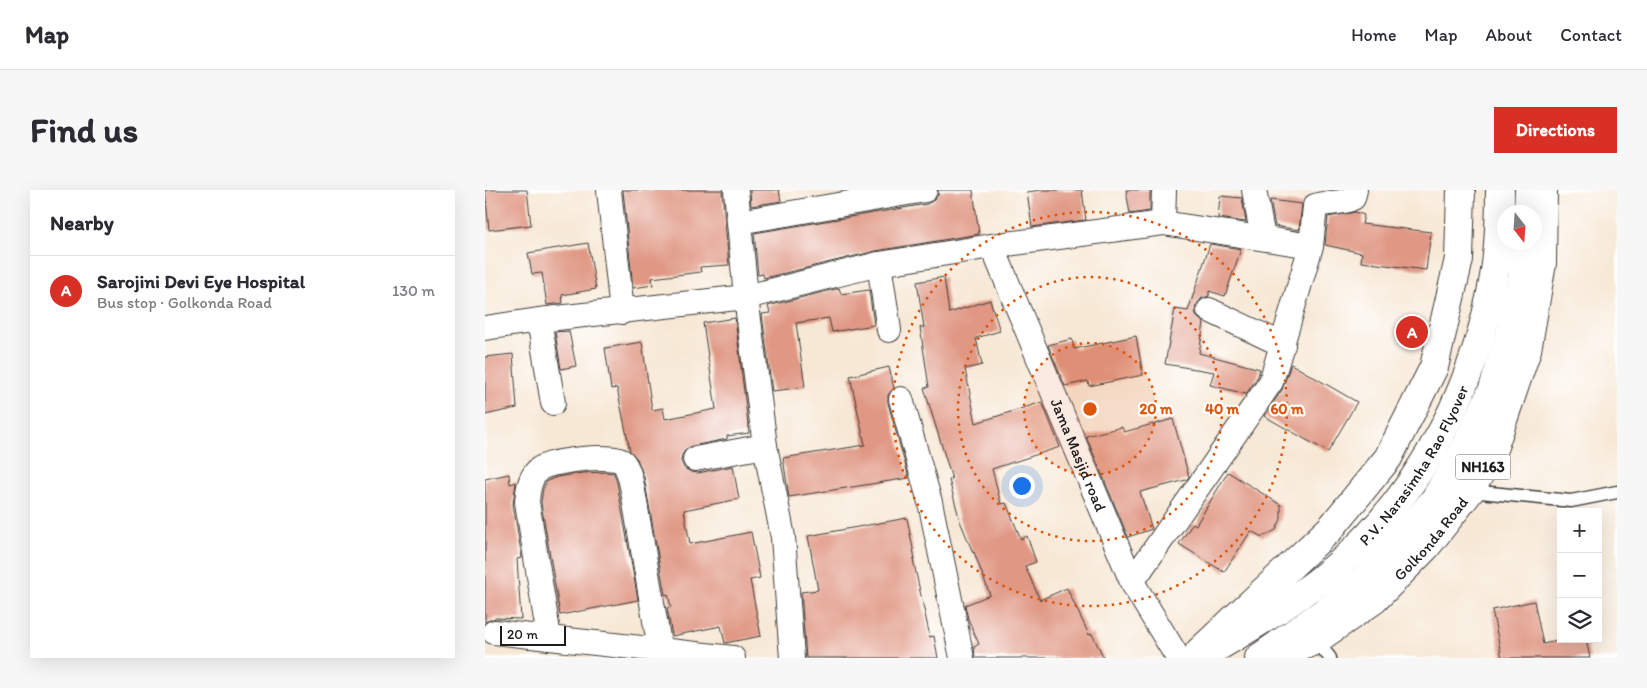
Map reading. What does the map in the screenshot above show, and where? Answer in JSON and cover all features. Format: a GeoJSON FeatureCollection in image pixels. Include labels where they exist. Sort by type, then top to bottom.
{"type":"FeatureCollection","features":[{"type":"Feature","properties":{"kind":"highway"},"geometry":{"type":"LineString","coordinates":[[1193,658],[1330,529],[1389,458],[1434,367],[1459,258],[1461,190]]}},
{"type":"Feature","properties":{"kind":"highway","name":"P.V. Narasimha Rao Flyover"},"geometry":{"type":"LineString","coordinates":[[1259,658],[1323,613],[1365,578],[1392,530],[1414,480],[1443,430],[1467,378],[1484,328],[1495,275],[1500,190]]}},
{"type":"Feature","properties":{"kind":"highway"},"geometry":{"type":"LineString","coordinates":[[1528,205],[1529,190]]}},
{"type":"Feature","properties":{"kind":"highway","name":"Golkonda Road"},"geometry":{"type":"LineString","coordinates":[[1277,658],[1323,649],[1426,547],[1470,491],[1492,452],[1527,350],[1542,263],[1543,190]]}},
{"type":"Feature","properties":{"kind":"highway","name":"P.V. Narasimha Rao Flyover"},"geometry":{"type":"LineString","coordinates":[[1199,658],[1256,624],[1307,589],[1347,556],[1392,530],[1435,498],[1467,444],[1493,388],[1512,324],[1522,279],[1525,250]]}},
{"type":"Feature","properties":{"kind":"street"},"geometry":{"type":"LineString","coordinates":[[609,190],[621,312]]}},
{"type":"Feature","properties":{"kind":"street"},"geometry":{"type":"LineString","coordinates":[[736,190],[746,297],[765,446],[783,538],[792,658]]}},
{"type":"Feature","properties":{"kind":"street"},"geometry":{"type":"LineString","coordinates":[[739,222],[925,190]]}},
{"type":"Feature","properties":{"kind":"street"},"geometry":{"type":"LineString","coordinates":[[1163,190],[1163,222]]}},
{"type":"Feature","properties":{"kind":"street"},"geometry":{"type":"LineString","coordinates":[[1254,190],[1263,238]]}},
{"type":"Feature","properties":{"kind":"street"},"geometry":{"type":"LineString","coordinates":[[1132,582],[1271,382],[1311,246],[1315,206],[1348,201],[1353,198],[1355,190]]}},
{"type":"Feature","properties":{"kind":"street"},"geometry":{"type":"LineString","coordinates":[[485,328],[539,320],[746,297],[879,264],[1163,222],[1311,246]]}},
{"type":"Feature","properties":{"kind":"street","name":"Jama Masjid road"},"geometry":{"type":"LineString","coordinates":[[992,246],[1132,582],[1177,658]]}},
{"type":"Feature","properties":{"kind":"street"},"geometry":{"type":"LineString","coordinates":[[879,264],[889,330]]}},
{"type":"Feature","properties":{"kind":"street"},"geometry":{"type":"LineString","coordinates":[[1209,310],[1283,345]]}},
{"type":"Feature","properties":{"kind":"street"},"geometry":{"type":"LineString","coordinates":[[539,320],[553,403]]}},
{"type":"Feature","properties":{"kind":"street"},"geometry":{"type":"LineString","coordinates":[[901,399],[931,502],[961,658]]}},
{"type":"Feature","properties":{"kind":"street"},"geometry":{"type":"LineString","coordinates":[[695,459],[765,446]]}},
{"type":"Feature","properties":{"kind":"street"},"geometry":{"type":"LineString","coordinates":[[549,638],[527,502],[529,486],[538,469],[547,465],[599,457],[615,458],[623,462],[633,491],[660,650]]}},
{"type":"Feature","properties":{"kind":"street"},"geometry":{"type":"LineString","coordinates":[[494,632],[733,658]]}},
{"type":"Feature","properties":{"kind":"lane"},"geometry":{"type":"LineString","coordinates":[[1470,491],[1571,500],[1617,492]]}},
{"type":"Feature","properties":{"kind":"building"},"geometry":{"type":"Polygon","coordinates":[[[485,190],[527,190],[531,225],[489,230],[485,190]]]}},
{"type":"Feature","properties":{"kind":"building"},"geometry":{"type":"Polygon","coordinates":[[[623,190],[722,190],[729,265],[700,267],[701,272],[652,278],[653,285],[633,288],[623,190]]]}},
{"type":"Feature","properties":{"kind":"building"},"geometry":{"type":"Polygon","coordinates":[[[750,190],[779,190],[781,201],[751,206],[750,190]]]}},
{"type":"Feature","properties":{"kind":"building"},"geometry":{"type":"Polygon","coordinates":[[[938,190],[973,190],[979,234],[876,251],[764,278],[763,274],[758,275],[754,233],[927,204],[938,195],[938,190]]]}},
{"type":"Feature","properties":{"kind":"building"},"geometry":{"type":"Polygon","coordinates":[[[1082,190],[1086,220],[1032,227],[1027,192],[1082,190]]]}},
{"type":"Feature","properties":{"kind":"building"},"geometry":{"type":"Polygon","coordinates":[[[1126,190],[1150,190],[1150,211],[1130,214],[1126,190]]]}},
{"type":"Feature","properties":{"kind":"building"},"geometry":{"type":"Polygon","coordinates":[[[1220,196],[1242,198],[1246,222],[1218,218],[1220,196]]]}},
{"type":"Feature","properties":{"kind":"building"},"geometry":{"type":"Polygon","coordinates":[[[1270,200],[1302,204],[1299,230],[1275,226],[1270,200]]]}},
{"type":"Feature","properties":{"kind":"building"},"geometry":{"type":"Polygon","coordinates":[[[1355,212],[1364,215],[1362,224],[1431,232],[1426,270],[1361,262],[1362,253],[1325,245],[1328,217],[1355,212]]]}},
{"type":"Feature","properties":{"kind":"building"},"geometry":{"type":"Polygon","coordinates":[[[588,243],[596,289],[562,295],[563,303],[547,305],[542,273],[532,274],[528,253],[588,243]]]}},
{"type":"Feature","properties":{"kind":"building"},"geometry":{"type":"Polygon","coordinates":[[[1210,244],[1241,249],[1225,296],[1209,291],[1209,296],[1202,298],[1196,305],[1195,312],[1197,317],[1204,323],[1199,353],[1260,369],[1258,376],[1246,394],[1210,385],[1214,372],[1165,364],[1175,309],[1188,311],[1210,244]]]}},
{"type":"Feature","properties":{"kind":"building"},"geometry":{"type":"Polygon","coordinates":[[[944,277],[949,313],[990,300],[1000,331],[976,338],[982,365],[965,369],[976,423],[1042,402],[1060,447],[992,469],[1001,504],[1006,503],[1021,539],[1027,536],[1036,562],[1025,566],[1040,600],[1067,588],[1089,635],[1092,634],[1104,658],[975,658],[974,647],[979,644],[968,619],[965,605],[990,595],[960,521],[949,480],[952,479],[924,388],[929,387],[920,327],[924,327],[917,282],[944,277]]]}},
{"type":"Feature","properties":{"kind":"building"},"geometry":{"type":"Polygon","coordinates":[[[839,288],[841,294],[869,290],[874,325],[832,332],[829,318],[796,323],[805,387],[772,391],[762,314],[770,313],[768,306],[839,288]]]}},
{"type":"Feature","properties":{"kind":"building"},"geometry":{"type":"Polygon","coordinates":[[[735,318],[749,433],[727,436],[727,439],[692,446],[686,449],[681,461],[684,468],[698,473],[733,466],[739,499],[684,510],[690,544],[751,532],[760,578],[750,580],[761,636],[725,643],[721,626],[672,636],[667,608],[671,607],[668,594],[665,595],[644,477],[637,459],[630,451],[617,388],[611,389],[605,348],[642,342],[652,410],[663,408],[665,419],[716,409],[703,323],[735,318]]]}},
{"type":"Feature","properties":{"kind":"building"},"geometry":{"type":"Polygon","coordinates":[[[569,331],[576,366],[561,369],[555,332],[569,331]]]}},
{"type":"Feature","properties":{"kind":"building"},"geometry":{"type":"Polygon","coordinates":[[[1136,336],[1143,375],[1089,386],[1088,381],[1065,386],[1048,345],[1072,339],[1074,349],[1136,336]]]}},
{"type":"Feature","properties":{"kind":"building"},"geometry":{"type":"Polygon","coordinates":[[[513,354],[517,408],[485,415],[485,357],[513,354]]]}},
{"type":"Feature","properties":{"kind":"building"},"geometry":{"type":"Polygon","coordinates":[[[1291,364],[1357,402],[1328,452],[1264,416],[1282,390],[1291,364]]]}},
{"type":"Feature","properties":{"kind":"building"},"geometry":{"type":"Polygon","coordinates":[[[889,367],[894,388],[888,395],[888,403],[909,478],[789,497],[783,458],[865,445],[850,376],[889,367]]]}},
{"type":"Feature","properties":{"kind":"building"},"geometry":{"type":"Polygon","coordinates":[[[1173,419],[1189,477],[1186,480],[1140,492],[1152,529],[1128,537],[1086,436],[1122,427],[1124,432],[1153,424],[1154,427],[1155,424],[1173,419]]]}},
{"type":"Feature","properties":{"kind":"building"},"geometry":{"type":"Polygon","coordinates":[[[606,472],[614,473],[617,483],[638,600],[560,615],[541,502],[543,489],[547,481],[557,477],[606,472]]]}},
{"type":"Feature","properties":{"kind":"building"},"geometry":{"type":"Polygon","coordinates":[[[1228,472],[1281,505],[1281,519],[1276,530],[1262,537],[1251,531],[1224,572],[1179,544],[1193,523],[1196,525],[1228,472]]]}},
{"type":"Feature","properties":{"kind":"building"},"geometry":{"type":"Polygon","coordinates":[[[509,474],[510,484],[516,482],[513,504],[522,558],[517,559],[521,619],[495,618],[485,622],[485,479],[509,474]]]}},
{"type":"Feature","properties":{"kind":"building"},"geometry":{"type":"Polygon","coordinates":[[[907,518],[915,559],[913,559],[930,637],[934,636],[938,658],[806,658],[801,592],[818,590],[808,536],[907,518]]]}},
{"type":"Feature","properties":{"kind":"building"},"geometry":{"type":"Polygon","coordinates":[[[1534,601],[1543,644],[1557,641],[1557,643],[1587,643],[1590,658],[1502,658],[1492,610],[1534,601]]]}},
{"type":"Feature","properties":{"kind":"place","name":"Sarojini Devi Eye Hospital"},"geometry":{"type":"Point","coordinates":[1412,332]}}]}
